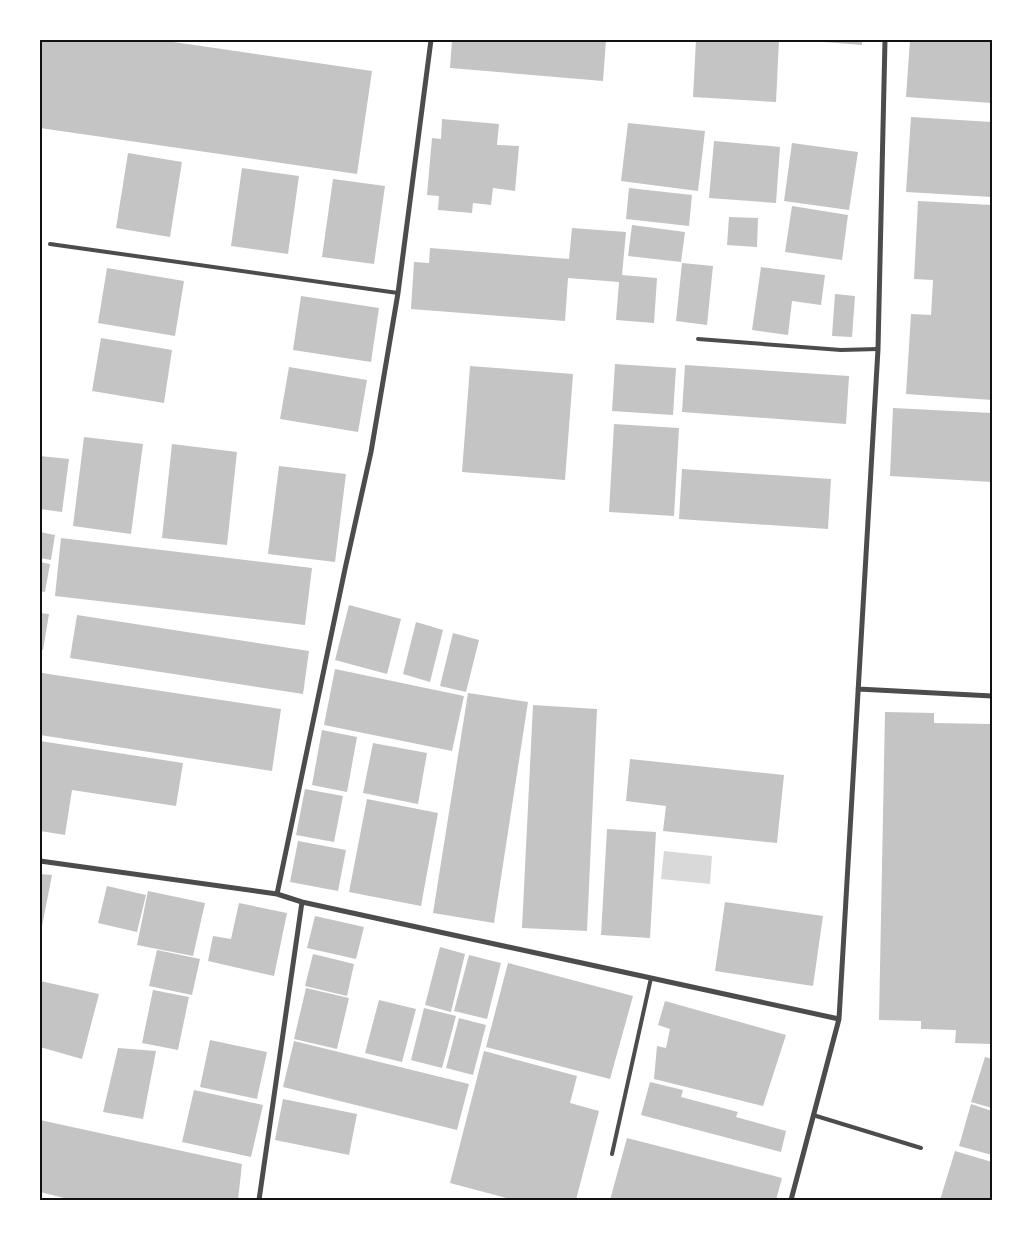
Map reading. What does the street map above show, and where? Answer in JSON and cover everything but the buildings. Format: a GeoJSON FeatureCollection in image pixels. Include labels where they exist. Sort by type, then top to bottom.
{"type":"FeatureCollection","features":[{"type":"Feature","properties":{"kind":"street"},"geometry":{"type":"LineString","coordinates":[[277,894],[345,569],[372,452],[398,293],[431,40]]}},
{"type":"Feature","properties":{"kind":"street"},"geometry":{"type":"LineString","coordinates":[[791,1200],[839,1019],[878,349],[886,40]]}},
{"type":"Feature","properties":{"kind":"street"},"geometry":{"type":"LineString","coordinates":[[858,689],[992,696]]}},
{"type":"Feature","properties":{"kind":"street"},"geometry":{"type":"LineString","coordinates":[[40,861],[277,894],[302,902],[839,1019]]}},
{"type":"Feature","properties":{"kind":"street"},"geometry":{"type":"LineString","coordinates":[[259,1200],[302,902]]}},
{"type":"Feature","properties":{"kind":"lane"},"geometry":{"type":"LineString","coordinates":[[50,244],[398,293]]}},
{"type":"Feature","properties":{"kind":"lane"},"geometry":{"type":"LineString","coordinates":[[698,339],[841,350],[878,349]]}},
{"type":"Feature","properties":{"kind":"lane"},"geometry":{"type":"LineString","coordinates":[[612,1154],[651,978]]}},
{"type":"Feature","properties":{"kind":"lane"},"geometry":{"type":"LineString","coordinates":[[813,1115],[921,1148]]}},
{"type":"Feature","properties":{"kind":"shaded area"},"geometry":{"type":"Polygon","coordinates":[[[664,851],[712,856],[710,884],[661,879],[664,851]]]}}]}
